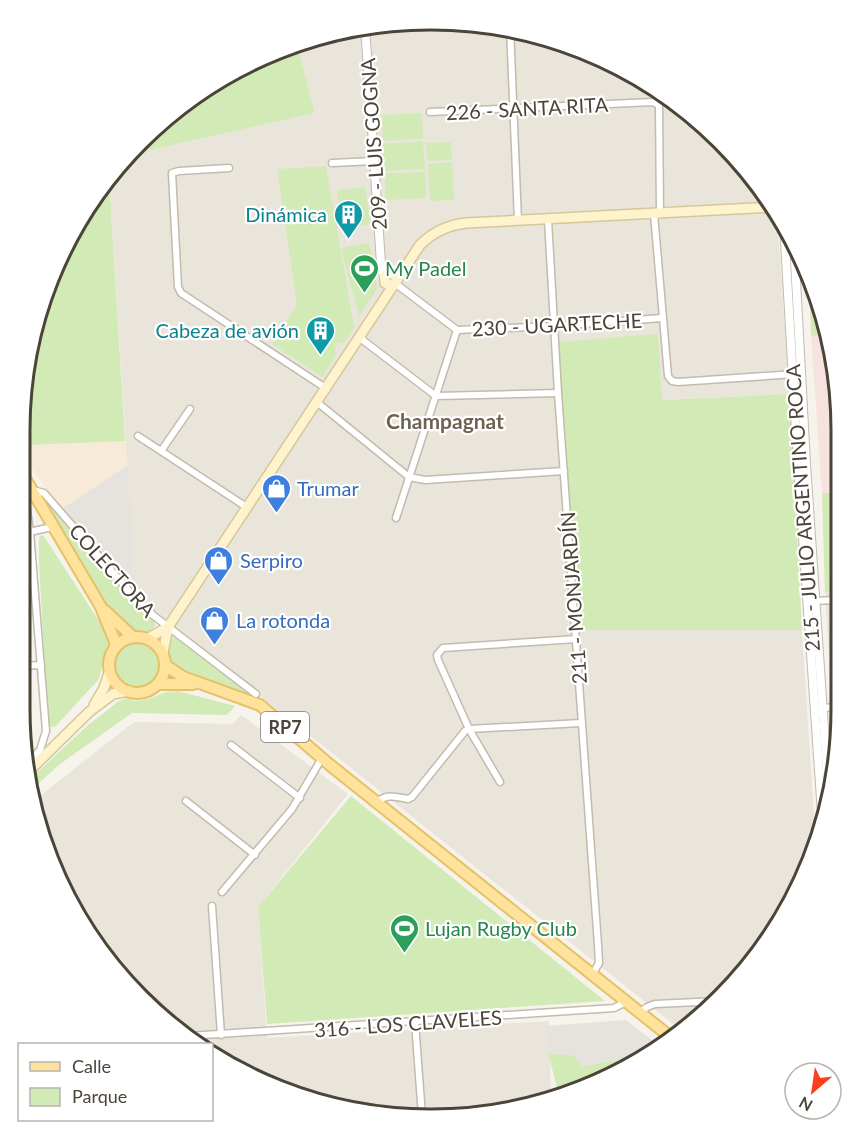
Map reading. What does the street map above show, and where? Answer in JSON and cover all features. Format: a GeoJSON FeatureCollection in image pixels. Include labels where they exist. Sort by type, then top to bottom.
{"type":"FeatureCollection","features":[{"type":"Feature","properties":{"kind":"main road"},"geometry":{"type":"LineString","coordinates":[[158,684],[164,672],[163,653],[168,627],[378,310],[391,279],[406,267],[427,238],[443,228],[466,223],[764,208]]}},
{"type":"Feature","properties":{"kind":"main road"},"geometry":{"type":"LineString","coordinates":[[30,489],[101,607],[116,647]]}},
{"type":"Feature","properties":{"kind":"main road"},"geometry":{"type":"LineString","coordinates":[[101,607],[134,637]]}},
{"type":"Feature","properties":{"kind":"main road"},"geometry":{"type":"LineString","coordinates":[[147,639],[168,627]]}},
{"type":"Feature","properties":{"kind":"main road"},"geometry":{"type":"LineString","coordinates":[[129,691],[117,684],[110,670],[109,662],[116,647],[134,637],[153,642],[163,653]]}},
{"type":"Feature","properties":{"kind":"main road","name":"RP7"},"geometry":{"type":"LineString","coordinates":[[165,665],[183,677],[252,701],[268,712],[322,758],[665,1033]]}},
{"type":"Feature","properties":{"kind":"main road"},"geometry":{"type":"LineString","coordinates":[[89,712],[100,696],[110,670]]}},
{"type":"Feature","properties":{"kind":"main road","name":"RP7"},"geometry":{"type":"LineString","coordinates":[[129,691],[142,693],[158,684],[202,685]]}},
{"type":"Feature","properties":{"kind":"main road"},"geometry":{"type":"LineString","coordinates":[[34,766],[89,712],[113,694],[129,691]]}},
{"type":"Feature","properties":{"kind":"main road"},"geometry":{"type":"LineString","coordinates":[[256,694],[268,712]]}},
{"type":"Feature","properties":{"kind":"street","name":"209 - LUIS GOGNA"},"geometry":{"type":"LineString","coordinates":[[366,35],[381,263],[391,279]]}},
{"type":"Feature","properties":{"kind":"street"},"geometry":{"type":"LineString","coordinates":[[511,38],[518,221]]}},
{"type":"Feature","properties":{"kind":"street","name":"226 - SANTA RITA"},"geometry":{"type":"LineString","coordinates":[[430,112],[653,102],[659,105],[657,214]]}},
{"type":"Feature","properties":{"kind":"street"},"geometry":{"type":"LineString","coordinates":[[332,163],[374,161]]}},
{"type":"Feature","properties":{"kind":"street"},"geometry":{"type":"LineString","coordinates":[[229,168],[172,173],[178,287],[181,292],[327,389]]}},
{"type":"Feature","properties":{"kind":"street"},"geometry":{"type":"LineString","coordinates":[[657,214],[662,318],[668,376],[672,381],[797,374]]}},
{"type":"Feature","properties":{"kind":"street","name":"211 - MONJARDÍN"},"geometry":{"type":"LineString","coordinates":[[548,220],[598,963],[592,975]]}},
{"type":"Feature","properties":{"kind":"street","name":"215 - JULIO ARGENTINO ROCA"},"geometry":{"type":"LineString","coordinates":[[786,246],[826,773]]}},
{"type":"Feature","properties":{"kind":"street","name":"215 - JULIO ARGENTINO ROCA"},"geometry":{"type":"LineString","coordinates":[[794,263],[797,374]]}},
{"type":"Feature","properties":{"kind":"street","name":"230 - UGARTECHE"},"geometry":{"type":"LineString","coordinates":[[391,279],[457,330],[662,318]]}},
{"type":"Feature","properties":{"kind":"street"},"geometry":{"type":"LineString","coordinates":[[396,518],[457,330]]}},
{"type":"Feature","properties":{"kind":"street"},"geometry":{"type":"LineString","coordinates":[[360,338],[436,396],[558,393]]}},
{"type":"Feature","properties":{"kind":"street"},"geometry":{"type":"LineString","coordinates":[[318,403],[409,477],[425,480],[564,471]]}},
{"type":"Feature","properties":{"kind":"street"},"geometry":{"type":"LineString","coordinates":[[161,451],[189,409]]}},
{"type":"Feature","properties":{"kind":"street"},"geometry":{"type":"LineString","coordinates":[[138,436],[248,508]]}},
{"type":"Feature","properties":{"kind":"street","name":"COLECTORA"},"geometry":{"type":"LineString","coordinates":[[30,489],[44,494],[136,599],[168,627],[256,694]]}},
{"type":"Feature","properties":{"kind":"street"},"geometry":{"type":"LineString","coordinates":[[33,757],[40,750],[46,731],[30,532],[52,527]]}},
{"type":"Feature","properties":{"kind":"street"},"geometry":{"type":"LineString","coordinates":[[811,601],[831,600]]}},
{"type":"Feature","properties":{"kind":"street"},"geometry":{"type":"LineString","coordinates":[[500,782],[469,729],[438,660],[440,651],[443,648],[576,639]]}},
{"type":"Feature","properties":{"kind":"street"},"geometry":{"type":"LineString","coordinates":[[30,666],[40,665]]}},
{"type":"Feature","properties":{"kind":"street"},"geometry":{"type":"LineString","coordinates":[[819,708],[831,707]]}},
{"type":"Feature","properties":{"kind":"street"},"geometry":{"type":"LineString","coordinates":[[377,802],[388,795],[408,799],[412,796],[469,729],[581,723]]}},
{"type":"Feature","properties":{"kind":"street"},"geometry":{"type":"LineString","coordinates":[[231,745],[300,798]]}},
{"type":"Feature","properties":{"kind":"street"},"geometry":{"type":"LineString","coordinates":[[222,892],[300,798],[322,758]]}},
{"type":"Feature","properties":{"kind":"street"},"geometry":{"type":"LineString","coordinates":[[186,801],[255,855]]}},
{"type":"Feature","properties":{"kind":"street"},"geometry":{"type":"LineString","coordinates":[[212,906],[221,1035]]}},
{"type":"Feature","properties":{"kind":"street","name":"316 - LOS CLAVELES"},"geometry":{"type":"LineString","coordinates":[[199,1035],[614,1008],[626,1002]]}},
{"type":"Feature","properties":{"kind":"street"},"geometry":{"type":"LineString","coordinates":[[639,1012],[655,1004],[704,1002]]}},
{"type":"Feature","properties":{"kind":"street"},"geometry":{"type":"LineString","coordinates":[[415,1022],[421,1109]]}},
{"type":"Feature","properties":{"kind":"street"},"geometry":{"type":"LineString","coordinates":[[210,1035],[211,1043]]}},
{"type":"Feature","properties":{"kind":"shaded area"},"geometry":{"type":"Polygon","coordinates":[[[430,30],[483,33],[534,44],[584,60],[608,71],[653,97],[695,129],[732,166],[764,208],[778,232],[790,394],[662,400],[579,630],[802,630],[814,822],[810,837],[790,886],[764,931],[732,973],[695,1010],[675,1025],[162,618],[135,594],[110,191],[143,152],[315,113],[299,52],[302,51],[378,33],[430,30]]]}},
{"type":"Feature","properties":{"kind":"shaded area"},"geometry":{"type":"Polygon","coordinates":[[[819,335],[828,378],[831,493],[822,493],[811,336],[819,335]]]}},
{"type":"Feature","properties":{"kind":"shaded area"},"geometry":{"type":"Polygon","coordinates":[[[125,441],[128,465],[62,509],[30,466],[30,444],[125,441]]]}},
{"type":"Feature","properties":{"kind":"shaded area"},"geometry":{"type":"Polygon","coordinates":[[[128,465],[135,594],[62,509],[128,465]]]}},
{"type":"Feature","properties":{"kind":"shaded area"},"geometry":{"type":"Polygon","coordinates":[[[825,592],[831,592],[831,690],[825,592]]]}},
{"type":"Feature","properties":{"kind":"shaded area"},"geometry":{"type":"Polygon","coordinates":[[[241,715],[348,794],[258,907],[267,1038],[549,1021],[551,1090],[483,1106],[430,1109],[378,1106],[327,1095],[277,1079],[208,1042],[166,1010],[129,973],[97,931],[71,886],[51,837],[40,796],[134,722],[233,724],[241,715]]]}},
{"type":"Feature","properties":{"kind":"shaded area"},"geometry":{"type":"Polygon","coordinates":[[[626,1020],[654,1042],[623,1059],[582,1066],[573,1055],[548,1054],[546,1026],[626,1020]]]}},
{"type":"Feature","properties":{"kind":"green space"},"geometry":{"type":"Polygon","coordinates":[[[299,52],[315,113],[143,152],[166,129],[208,97],[253,71],[299,52]]]}},
{"type":"Feature","properties":{"kind":"green space"},"geometry":{"type":"Polygon","coordinates":[[[422,113],[423,139],[383,141],[382,115],[422,113]]]}},
{"type":"Feature","properties":{"kind":"green space"},"geometry":{"type":"Polygon","coordinates":[[[423,141],[425,169],[385,171],[383,144],[423,141]]]}},
{"type":"Feature","properties":{"kind":"green space"},"geometry":{"type":"Polygon","coordinates":[[[451,142],[452,160],[427,161],[426,143],[451,142]]]}},
{"type":"Feature","properties":{"kind":"green space"},"geometry":{"type":"Polygon","coordinates":[[[452,162],[454,200],[430,201],[428,164],[452,162]]]}},
{"type":"Feature","properties":{"kind":"green space"},"geometry":{"type":"Polygon","coordinates":[[[326,166],[354,327],[345,342],[335,344],[336,355],[322,377],[272,344],[297,305],[277,169],[326,166]]]}},
{"type":"Feature","properties":{"kind":"green space"},"geometry":{"type":"Polygon","coordinates":[[[425,172],[426,198],[386,200],[385,173],[425,172]]]}},
{"type":"Feature","properties":{"kind":"green space"},"geometry":{"type":"Polygon","coordinates":[[[365,187],[371,224],[342,228],[337,190],[365,187]]]}},
{"type":"Feature","properties":{"kind":"green space"},"geometry":{"type":"Polygon","coordinates":[[[110,191],[125,441],[30,445],[33,378],[51,302],[71,253],[97,208],[110,191]]]}},
{"type":"Feature","properties":{"kind":"green space"},"geometry":{"type":"Polygon","coordinates":[[[369,243],[375,270],[356,275],[375,272],[377,289],[359,316],[341,248],[369,243]]]}},
{"type":"Feature","properties":{"kind":"green space"},"geometry":{"type":"Polygon","coordinates":[[[810,302],[819,335],[811,336],[810,302]]]}},
{"type":"Feature","properties":{"kind":"green space"},"geometry":{"type":"Polygon","coordinates":[[[658,334],[662,400],[790,394],[802,630],[579,630],[558,342],[658,334]]]}},
{"type":"Feature","properties":{"kind":"green space"},"geometry":{"type":"Polygon","coordinates":[[[822,493],[831,493],[831,592],[825,592],[822,493]]]}},
{"type":"Feature","properties":{"kind":"green space"},"geometry":{"type":"Polygon","coordinates":[[[42,498],[45,498],[129,597],[151,617],[156,625],[149,632],[135,633],[105,606],[42,498]]]}},
{"type":"Feature","properties":{"kind":"green space"},"geometry":{"type":"Polygon","coordinates":[[[43,535],[109,639],[99,679],[55,727],[48,726],[39,562],[39,537],[43,535]]]}},
{"type":"Feature","properties":{"kind":"green space"},"geometry":{"type":"Polygon","coordinates":[[[174,637],[256,696],[253,697],[238,690],[200,681],[186,675],[168,662],[166,652],[169,642],[174,637]]]}},
{"type":"Feature","properties":{"kind":"green space"},"geometry":{"type":"Polygon","coordinates":[[[137,642],[153,649],[160,665],[153,681],[137,688],[121,681],[114,665],[121,649],[137,642]]]}},
{"type":"Feature","properties":{"kind":"green space"},"geometry":{"type":"Polygon","coordinates":[[[178,691],[235,706],[227,715],[132,713],[60,764],[37,784],[35,774],[87,726],[119,701],[127,698],[135,701],[148,699],[166,692],[178,691]]]}},
{"type":"Feature","properties":{"kind":"green space","name":"Lujan Rugby Club"},"geometry":{"type":"Polygon","coordinates":[[[351,796],[605,1001],[267,1024],[258,907],[351,796]]]}},
{"type":"Feature","properties":{"kind":"green space"},"geometry":{"type":"Polygon","coordinates":[[[548,1054],[573,1055],[582,1066],[623,1059],[584,1079],[557,1088],[548,1054]]]}},
{"type":"Feature","properties":{"kind":"place","name":"Dinámica"},"geometry":{"type":"Point","coordinates":[348,240]}},
{"type":"Feature","properties":{"kind":"place","name":"My Padel"},"geometry":{"type":"Point","coordinates":[364,294]}},
{"type":"Feature","properties":{"kind":"place","name":"Cabeza de avión"},"geometry":{"type":"Point","coordinates":[320,356]}},
{"type":"Feature","properties":{"kind":"place","name":"Trumar"},"geometry":{"type":"Point","coordinates":[276,514]}},
{"type":"Feature","properties":{"kind":"place","name":"Serpiro"},"geometry":{"type":"Point","coordinates":[219,586]}},
{"type":"Feature","properties":{"kind":"place","name":"La rotonda"},"geometry":{"type":"Point","coordinates":[215,646]}},
{"type":"Feature","properties":{"kind":"place","name":"Lujan Rugby Club"},"geometry":{"type":"Point","coordinates":[404,954]}},
{"type":"Feature","properties":{"kind":"district","name":"Champagnat"},"geometry":{"type":"Point","coordinates":[445,420]}}]}
